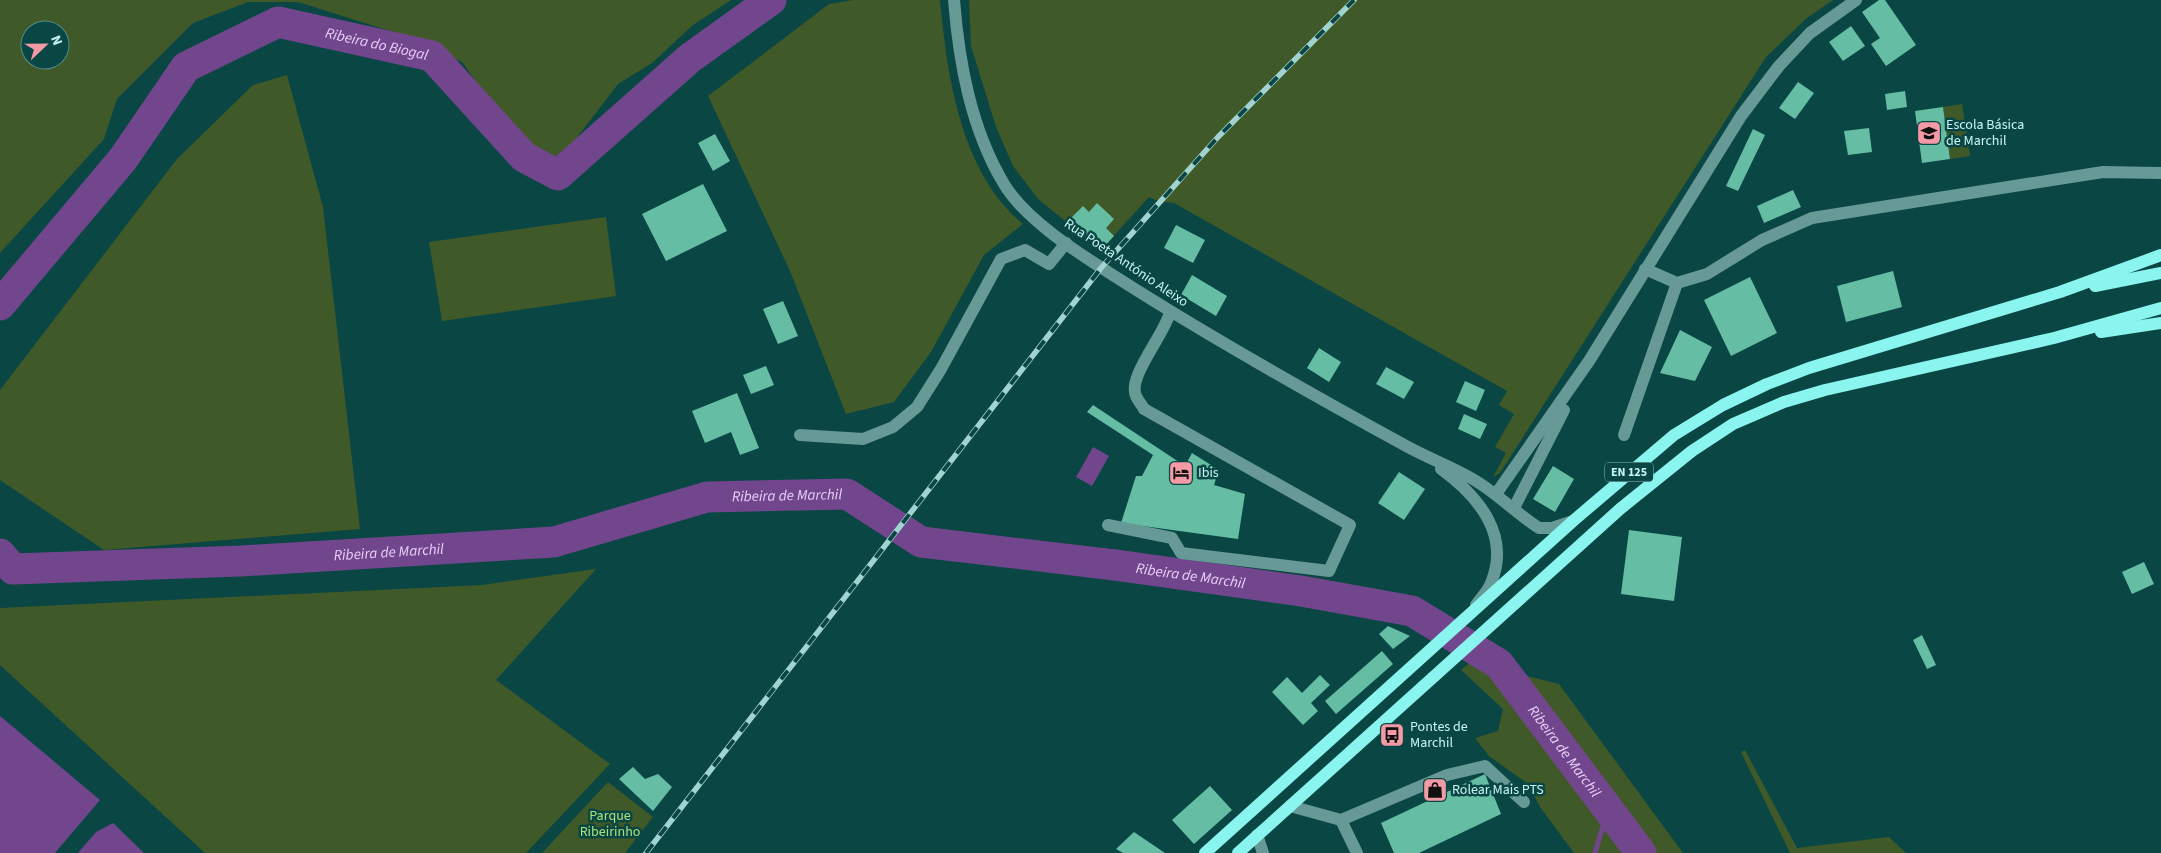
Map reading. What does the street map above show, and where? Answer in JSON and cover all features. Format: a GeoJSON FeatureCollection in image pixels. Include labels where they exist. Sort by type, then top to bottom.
{"type":"FeatureCollection","features":[{"type":"Feature","properties":{"kind":"main road"},"geometry":{"type":"LineString","coordinates":[[2060,292],[2158,255]]}},
{"type":"Feature","properties":{"kind":"main road"},"geometry":{"type":"LineString","coordinates":[[2060,292],[2161,273]]}},
{"type":"Feature","properties":{"kind":"main road","name":"EN 125"},"geometry":{"type":"LineString","coordinates":[[1472,612],[1573,521],[1674,435],[1723,405],[1767,384],[1809,368],[2060,292]]}},
{"type":"Feature","properties":{"kind":"main road"},"geometry":{"type":"LineString","coordinates":[[1238,853],[1443,666],[1620,509],[1692,451],[1733,424],[1784,402],[1825,390],[2054,338],[2161,308]]}},
{"type":"Feature","properties":{"kind":"main road"},"geometry":{"type":"LineString","coordinates":[[2054,338],[2161,323]]}},
{"type":"Feature","properties":{"kind":"main road"},"geometry":{"type":"LineString","coordinates":[[1205,853],[1472,612]]}},
{"type":"Feature","properties":{"kind":"street","name":"Rua Poeta António Aleixo"},"geometry":{"type":"LineString","coordinates":[[954,0],[957,38],[966,87],[982,140],[1005,185],[1032,216],[1066,243],[1170,312],[1410,449],[1474,480],[1496,494],[1539,528],[1552,528],[1573,521]]}},
{"type":"Feature","properties":{"kind":"street"},"geometry":{"type":"LineString","coordinates":[[1496,494],[1589,361],[1741,116],[1779,66],[1810,33],[1856,0]]}},
{"type":"Feature","properties":{"kind":"street"},"geometry":{"type":"LineString","coordinates":[[1645,269],[1677,283],[1707,274],[1762,240],[1812,218],[2103,172],[2161,173]]}},
{"type":"Feature","properties":{"kind":"street"},"geometry":{"type":"LineString","coordinates":[[800,436],[862,439],[893,428],[917,407],[941,369],[1001,259],[1025,250],[1049,264],[1066,243]]}},
{"type":"Feature","properties":{"kind":"street"},"geometry":{"type":"LineString","coordinates":[[1624,435],[1677,283]]}},
{"type":"Feature","properties":{"kind":"street"},"geometry":{"type":"LineString","coordinates":[[1108,525],[1172,538],[1181,553],[1329,571],[1350,525],[1144,409],[1135,395],[1136,378],[1168,324],[1170,312]]}},
{"type":"Feature","properties":{"kind":"street"},"geometry":{"type":"LineString","coordinates":[[1514,508],[1589,361]]}},
{"type":"Feature","properties":{"kind":"street","name":"Rua Poeta António Aleixo"},"geometry":{"type":"LineString","coordinates":[[1410,449],[1470,492],[1484,511],[1495,532],[1498,548],[1497,566],[1491,584],[1472,612]]}},
{"type":"Feature","properties":{"kind":"street"},"geometry":{"type":"LineString","coordinates":[[1290,806],[1341,820],[1447,775],[1485,766],[1524,802]]}},
{"type":"Feature","properties":{"kind":"street"},"geometry":{"type":"LineString","coordinates":[[1341,820],[1357,853]]}},
{"type":"Feature","properties":{"kind":"street"},"geometry":{"type":"LineString","coordinates":[[1257,835],[1263,853]]}},
{"type":"Feature","properties":{"kind":"green space"},"geometry":{"type":"Polygon","coordinates":[[[0,0],[731,0],[693,25],[652,63],[618,84],[559,161],[544,157],[505,123],[463,63],[422,41],[298,2],[248,2],[193,23],[117,99],[104,139],[0,253],[0,0]]]}},
{"type":"Feature","properties":{"kind":"green space"},"geometry":{"type":"Polygon","coordinates":[[[853,0],[940,0],[947,60],[953,91],[971,151],[985,178],[1002,203],[1023,224],[984,255],[931,352],[894,402],[846,414],[790,271],[708,96],[829,4],[853,0]]]}},
{"type":"Feature","properties":{"kind":"green space"},"geometry":{"type":"Polygon","coordinates":[[[969,0],[1833,0],[1807,18],[1766,57],[1500,473],[1493,477],[1506,453],[1495,447],[1514,414],[1499,405],[1507,391],[1174,203],[1158,201],[1149,197],[1101,250],[1038,199],[1013,166],[996,127],[971,46],[969,0]]]}},
{"type":"Feature","properties":{"kind":"green space"},"geometry":{"type":"Polygon","coordinates":[[[287,75],[323,207],[360,529],[104,550],[0,480],[0,390],[177,159],[253,85],[287,75]]]}},
{"type":"Feature","properties":{"kind":"green space"},"geometry":{"type":"Polygon","coordinates":[[[1962,104],[1970,156],[1950,159],[1943,107],[1962,104]]]}},
{"type":"Feature","properties":{"kind":"green space"},"geometry":{"type":"Polygon","coordinates":[[[606,217],[616,296],[442,321],[429,242],[606,217]]]}},
{"type":"Feature","properties":{"kind":"green space"},"geometry":{"type":"Polygon","coordinates":[[[596,569],[496,680],[610,764],[526,853],[205,853],[0,665],[0,608],[482,585],[596,569]]]}},
{"type":"Feature","properties":{"kind":"green space"},"geometry":{"type":"Polygon","coordinates":[[[1492,645],[1523,675],[1559,684],[1683,853],[1574,853],[1540,807],[1528,784],[1489,756],[1475,738],[1498,731],[1503,709],[1461,670],[1492,645]]]}},
{"type":"Feature","properties":{"kind":"green space"},"geometry":{"type":"Polygon","coordinates":[[[1745,750],[1797,848],[1889,837],[1906,853],[1790,853],[1741,752],[1745,750]]]}},
{"type":"Feature","properties":{"kind":"green space","name":"Parque Ribeirinho"},"geometry":{"type":"Polygon","coordinates":[[[608,782],[653,817],[625,853],[542,853],[608,782]]]}},
{"type":"Feature","properties":{"kind":"shaded area"},"geometry":{"type":"Polygon","coordinates":[[[1093,447],[1109,456],[1092,486],[1076,477],[1093,447]]]}},
{"type":"Feature","properties":{"kind":"shaded area"},"geometry":{"type":"Polygon","coordinates":[[[0,716],[100,800],[55,853],[0,853],[0,716]]]}},
{"type":"Feature","properties":{"kind":"shaded area"},"geometry":{"type":"Polygon","coordinates":[[[113,823],[144,853],[78,853],[96,832],[113,823]]]}},
{"type":"Feature","properties":{"kind":"building"},"geometry":{"type":"Polygon","coordinates":[[[1879,0],[1885,0],[1916,45],[1886,66],[1871,44],[1880,38],[1862,12],[1879,0]]]}},
{"type":"Feature","properties":{"kind":"building"},"geometry":{"type":"Polygon","coordinates":[[[1851,26],[1865,46],[1843,61],[1829,42],[1851,26]]]}},
{"type":"Feature","properties":{"kind":"building"},"geometry":{"type":"Polygon","coordinates":[[[1798,82],[1814,93],[1795,119],[1779,108],[1798,82]]]}},
{"type":"Feature","properties":{"kind":"building"},"geometry":{"type":"Polygon","coordinates":[[[1905,91],[1907,107],[1887,110],[1885,94],[1905,91]]]}},
{"type":"Feature","properties":{"kind":"building"},"geometry":{"type":"Polygon","coordinates":[[[1943,107],[1950,159],[1922,163],[1915,111],[1943,107]]]}},
{"type":"Feature","properties":{"kind":"building"},"geometry":{"type":"Polygon","coordinates":[[[1869,128],[1872,152],[1848,155],[1844,131],[1869,128]]]}},
{"type":"Feature","properties":{"kind":"building"},"geometry":{"type":"Polygon","coordinates":[[[1753,129],[1765,135],[1738,191],[1726,186],[1753,129]]]}},
{"type":"Feature","properties":{"kind":"building"},"geometry":{"type":"Polygon","coordinates":[[[715,134],[730,161],[713,171],[698,143],[715,134]]]}},
{"type":"Feature","properties":{"kind":"building"},"geometry":{"type":"Polygon","coordinates":[[[703,184],[727,231],[666,261],[642,214],[703,184]]]}},
{"type":"Feature","properties":{"kind":"building"},"geometry":{"type":"Polygon","coordinates":[[[1793,190],[1801,207],[1764,223],[1757,206],[1793,190]]]}},
{"type":"Feature","properties":{"kind":"building"},"geometry":{"type":"Polygon","coordinates":[[[1097,203],[1114,219],[1106,228],[1114,236],[1101,250],[1069,220],[1083,206],[1089,212],[1097,203]]]}},
{"type":"Feature","properties":{"kind":"building"},"geometry":{"type":"Polygon","coordinates":[[[1176,225],[1205,240],[1193,263],[1164,248],[1176,225]]]}},
{"type":"Feature","properties":{"kind":"building"},"geometry":{"type":"Polygon","coordinates":[[[1893,271],[1902,307],[1846,322],[1837,286],[1893,271]]]}},
{"type":"Feature","properties":{"kind":"building"},"geometry":{"type":"Polygon","coordinates":[[[1192,275],[1227,296],[1216,316],[1181,295],[1192,275]]]}},
{"type":"Feature","properties":{"kind":"building"},"geometry":{"type":"Polygon","coordinates":[[[1750,277],[1777,333],[1731,356],[1704,300],[1750,277]]]}},
{"type":"Feature","properties":{"kind":"building"},"geometry":{"type":"Polygon","coordinates":[[[783,301],[798,336],[778,344],[763,309],[783,301]]]}},
{"type":"Feature","properties":{"kind":"building"},"geometry":{"type":"Polygon","coordinates":[[[1680,330],[1712,347],[1695,381],[1660,373],[1680,330]]]}},
{"type":"Feature","properties":{"kind":"building"},"geometry":{"type":"Polygon","coordinates":[[[1319,348],[1341,362],[1329,382],[1307,368],[1319,348]]]}},
{"type":"Feature","properties":{"kind":"building"},"geometry":{"type":"Polygon","coordinates":[[[766,366],[774,385],[751,394],[743,375],[766,366]]]}},
{"type":"Feature","properties":{"kind":"building"},"geometry":{"type":"Polygon","coordinates":[[[1386,367],[1414,382],[1404,399],[1376,384],[1386,367]]]}},
{"type":"Feature","properties":{"kind":"building"},"geometry":{"type":"Polygon","coordinates":[[[1465,381],[1485,390],[1476,411],[1456,402],[1465,381]]]}},
{"type":"Feature","properties":{"kind":"building"},"geometry":{"type":"Polygon","coordinates":[[[737,393],[759,448],[740,455],[731,432],[705,443],[692,411],[737,393]]]}},
{"type":"Feature","properties":{"kind":"building","name":"Ibis"},"geometry":{"type":"Polygon","coordinates":[[[1093,405],[1185,466],[1192,453],[1219,470],[1214,485],[1245,494],[1238,539],[1121,523],[1136,476],[1142,476],[1153,455],[1087,412],[1093,405]]]}},
{"type":"Feature","properties":{"kind":"building"},"geometry":{"type":"Polygon","coordinates":[[[1464,414],[1487,424],[1480,439],[1458,429],[1464,414]]]}},
{"type":"Feature","properties":{"kind":"building"},"geometry":{"type":"Polygon","coordinates":[[[1553,466],[1574,479],[1555,512],[1533,499],[1553,466]]]}},
{"type":"Feature","properties":{"kind":"building"},"geometry":{"type":"Polygon","coordinates":[[[1399,472],[1425,489],[1404,520],[1378,503],[1399,472]]]}},
{"type":"Feature","properties":{"kind":"building"},"geometry":{"type":"Polygon","coordinates":[[[1629,530],[1682,537],[1674,601],[1621,594],[1629,530]]]}},
{"type":"Feature","properties":{"kind":"building"},"geometry":{"type":"Polygon","coordinates":[[[2144,562],[2154,584],[2132,594],[2122,572],[2144,562]]]}},
{"type":"Feature","properties":{"kind":"building"},"geometry":{"type":"Polygon","coordinates":[[[1388,626],[1410,636],[1393,649],[1379,634],[1388,626]]]}},
{"type":"Feature","properties":{"kind":"building"},"geometry":{"type":"Polygon","coordinates":[[[1922,635],[1936,665],[1927,669],[1913,640],[1922,635]]]}},
{"type":"Feature","properties":{"kind":"building"},"geometry":{"type":"Polygon","coordinates":[[[1382,651],[1393,664],[1336,714],[1325,701],[1382,651]]]}},
{"type":"Feature","properties":{"kind":"building"},"geometry":{"type":"Polygon","coordinates":[[[1320,675],[1330,685],[1311,703],[1318,711],[1303,725],[1272,692],[1287,677],[1302,693],[1320,675]]]}},
{"type":"Feature","properties":{"kind":"building"},"geometry":{"type":"Polygon","coordinates":[[[633,767],[645,779],[658,774],[672,787],[653,811],[619,779],[633,767]]]}},
{"type":"Feature","properties":{"kind":"building"},"geometry":{"type":"Polygon","coordinates":[[[1485,774],[1501,814],[1419,853],[1394,853],[1381,823],[1485,774]]]}},
{"type":"Feature","properties":{"kind":"building"},"geometry":{"type":"Polygon","coordinates":[[[1210,786],[1232,810],[1194,844],[1172,820],[1210,786]]]}},
{"type":"Feature","properties":{"kind":"building"},"geometry":{"type":"Polygon","coordinates":[[[1134,832],[1165,853],[1123,853],[1116,849],[1134,832]]]}},
{"type":"Feature","properties":{"kind":"waterway","name":"Ribeira do Biogal"},"geometry":{"type":"LineString","coordinates":[[0,305],[123,159],[186,67],[278,22],[432,56],[524,157],[558,175],[690,58],[771,0]]}},
{"type":"Feature","properties":{"kind":"waterway","name":"Ribeira de Marchil"},"geometry":{"type":"LineString","coordinates":[[0,554],[13,569],[241,561],[554,542],[707,497],[847,494],[921,542],[1115,565],[1301,591],[1412,611],[1499,664],[1641,853]]}},
{"type":"Feature","properties":{"kind":"waterway"},"geometry":{"type":"LineString","coordinates":[[1595,853],[1608,809]]}},
{"type":"Feature","properties":{"kind":"railway"},"geometry":{"type":"LineString","coordinates":[[646,853],[1101,268],[1218,137],[1354,0]]}},
{"type":"Feature","properties":{"kind":"place","name":"Escola Básica de Marchil"},"geometry":{"type":"Point","coordinates":[1929,133]}},
{"type":"Feature","properties":{"kind":"place","name":"Ibis"},"geometry":{"type":"Point","coordinates":[1181,473]}},
{"type":"Feature","properties":{"kind":"place","name":"Pontes de Marchil"},"geometry":{"type":"Point","coordinates":[1392,735]}},
{"type":"Feature","properties":{"kind":"place","name":"Rolear Mais PTS"},"geometry":{"type":"Point","coordinates":[1435,790]}}]}
